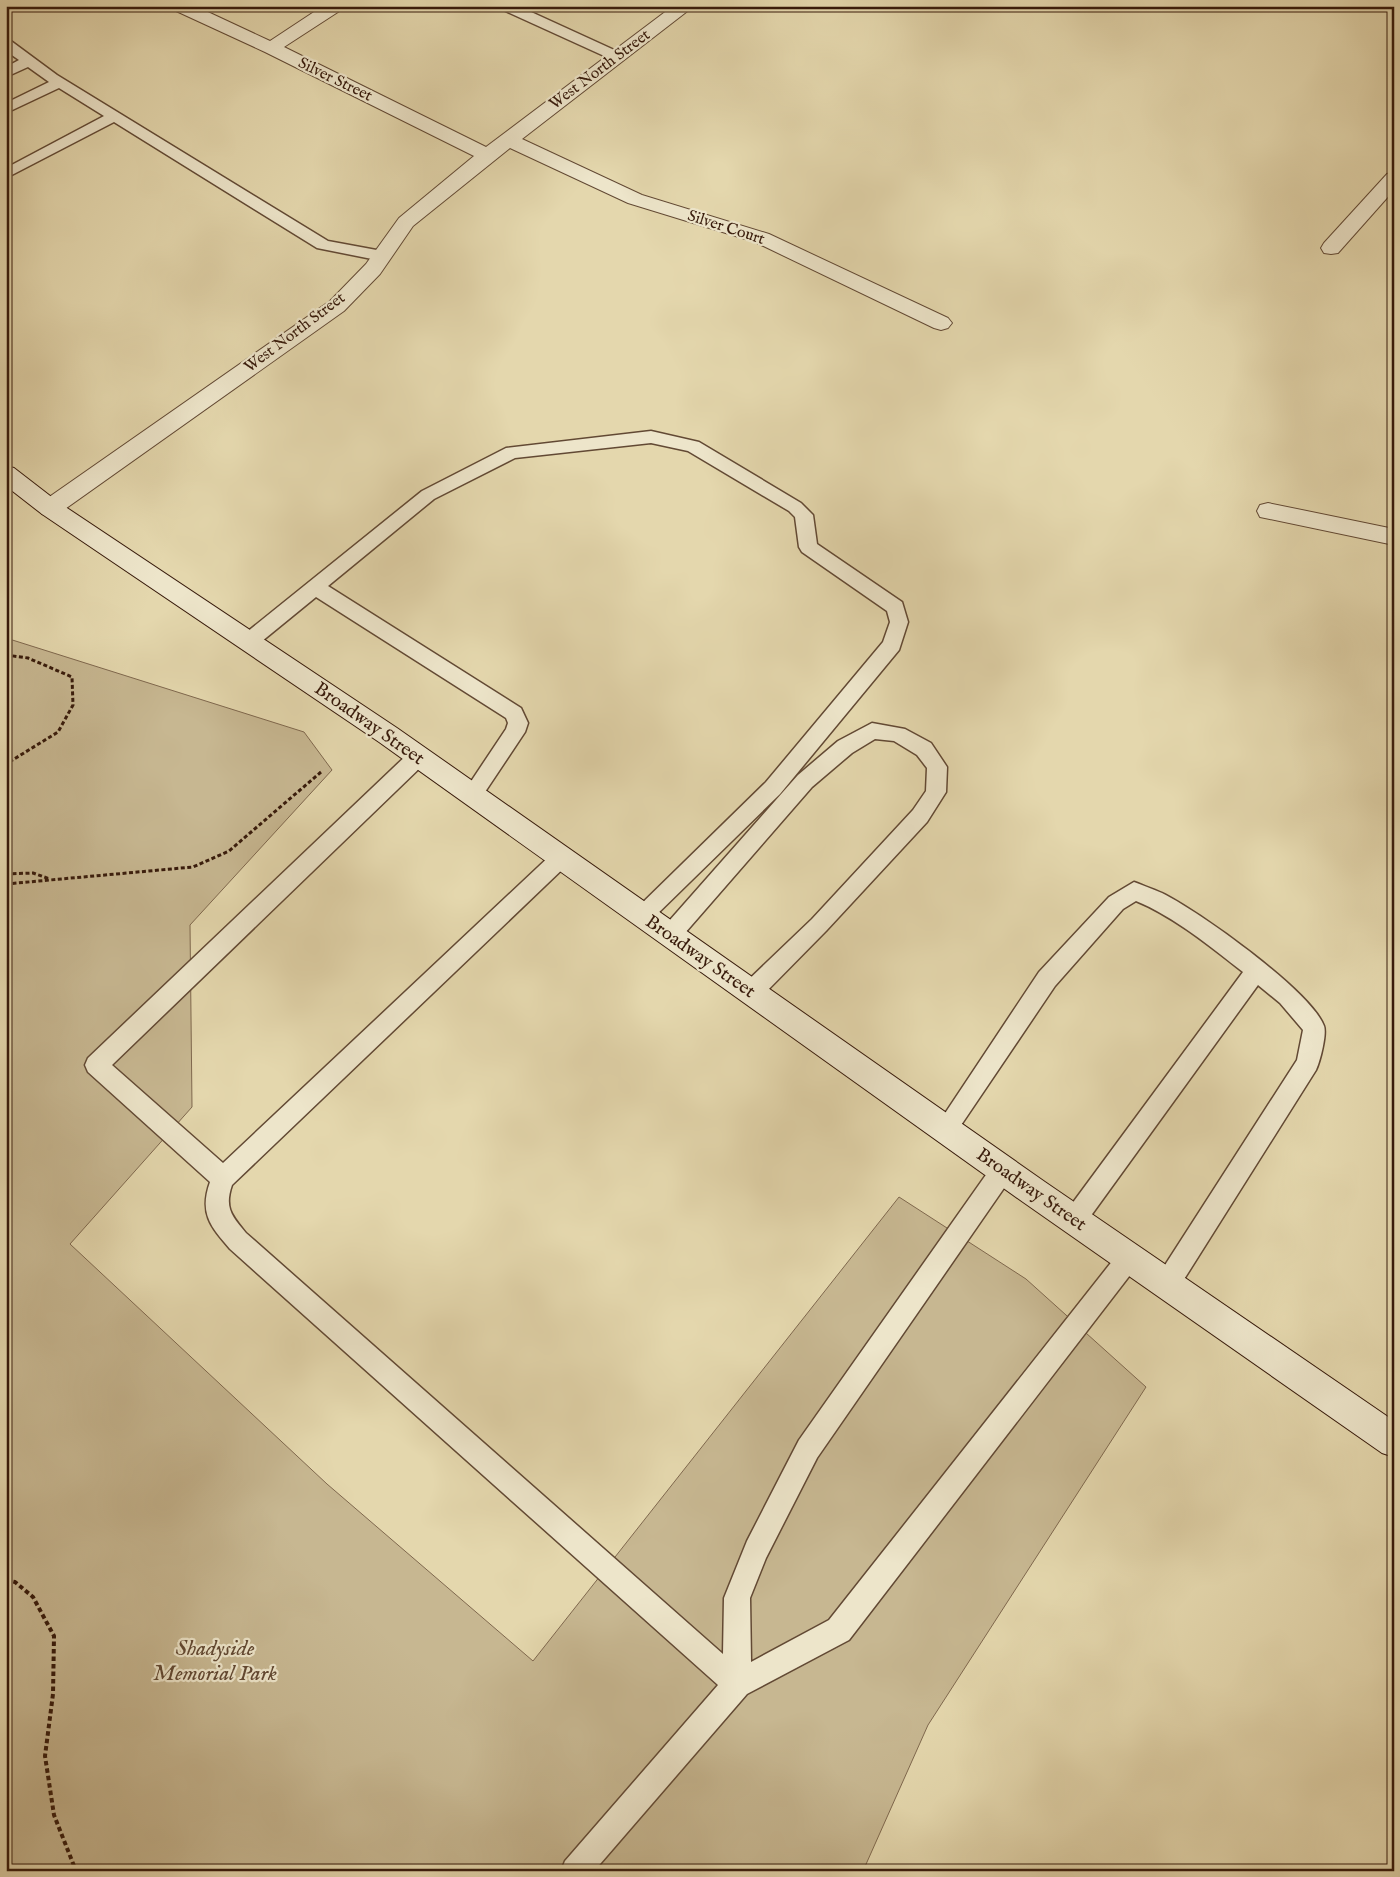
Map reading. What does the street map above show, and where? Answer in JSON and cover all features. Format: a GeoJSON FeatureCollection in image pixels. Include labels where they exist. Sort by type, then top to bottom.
{"type":"FeatureCollection","features":[{"type":"Feature","properties":{"kind":"street","name":"Silver Street"},"geometry":{"type":"LineString","coordinates":[[180,6],[271,48],[488,156]]}},
{"type":"Feature","properties":{"kind":"street"},"geometry":{"type":"LineString","coordinates":[[271,48],[335,6]]}},
{"type":"Feature","properties":{"kind":"street","name":"West North Street"},"geometry":{"type":"LineString","coordinates":[[50,508],[337,306],[373,269],[406,222],[468,170],[685,6]]}},
{"type":"Feature","properties":{"kind":"street","name":"Silver Court"},"geometry":{"type":"LineString","coordinates":[[509,140],[635,199],[762,238],[941,323]]}},
{"type":"Feature","properties":{"kind":"street"},"geometry":{"type":"LineString","coordinates":[[1331,248],[1394,178]]}},
{"type":"Feature","properties":{"kind":"street","name":"Broadway Street"},"geometry":{"type":"LineString","coordinates":[[6,474],[50,508],[418,757],[945,1130],[1394,1441]]}},
{"type":"Feature","properties":{"kind":"street"},"geometry":{"type":"LineString","coordinates":[[1268,511],[1394,537]]}},
{"type":"Feature","properties":{"kind":"lane"},"geometry":{"type":"LineString","coordinates":[[506,6],[618,57]]}},
{"type":"Feature","properties":{"kind":"lane"},"geometry":{"type":"LineString","coordinates":[[6,44],[60,82],[324,245],[382,256]]}},
{"type":"Feature","properties":{"kind":"lane"},"geometry":{"type":"LineString","coordinates":[[6,74],[29,61]]}},
{"type":"Feature","properties":{"kind":"lane"},"geometry":{"type":"LineString","coordinates":[[6,109],[60,82]]}},
{"type":"Feature","properties":{"kind":"lane"},"geometry":{"type":"LineString","coordinates":[[6,174],[115,116]]}},
{"type":"Feature","properties":{"kind":"lane"},"geometry":{"type":"LineString","coordinates":[[248,642],[428,495],[512,452],[651,437],[693,446],[795,507],[804,515],[808,547],[896,607],[899,622],[892,644],[773,788],[642,916]]}},
{"type":"Feature","properties":{"kind":"lane"},"geometry":{"type":"LineString","coordinates":[[315,587],[514,713],[518,723],[515,732],[472,795]]}},
{"type":"Feature","properties":{"kind":"lane"},"geometry":{"type":"LineString","coordinates":[[670,935],[805,781],[844,747],[872,731],[898,734],[924,749],[937,767],[936,792],[920,816],[819,925],[751,992]]}},
{"type":"Feature","properties":{"kind":"lane"},"geometry":{"type":"LineString","coordinates":[[223,1178],[96,1065],[418,757]]}},
{"type":"Feature","properties":{"kind":"lane"},"geometry":{"type":"LineString","coordinates":[[560,858],[223,1178],[216,1198],[221,1221],[238,1241],[737,1684]]}},
{"type":"Feature","properties":{"kind":"lane"},"geometry":{"type":"LineString","coordinates":[[945,1130],[1047,979],[1116,903],[1134,891],[1156,900],[1221,942],[1288,996],[1314,1028],[1308,1062],[1167,1284]]}},
{"type":"Feature","properties":{"kind":"lane"},"geometry":{"type":"LineString","coordinates":[[1074,1220],[1256,971]]}},
{"type":"Feature","properties":{"kind":"lane"},"geometry":{"type":"LineString","coordinates":[[737,1684],[737,1598],[756,1550],[808,1449],[1003,1170]]}},
{"type":"Feature","properties":{"kind":"lane"},"geometry":{"type":"LineString","coordinates":[[576,1871],[737,1684],[838,1630],[1129,1258]]}},
{"type":"Feature","properties":{"kind":"path"},"geometry":{"type":"LineString","coordinates":[[6,655],[28,658],[72,677],[73,705],[58,732],[6,764]]}},
{"type":"Feature","properties":{"kind":"path"},"geometry":{"type":"LineString","coordinates":[[6,884],[193,867],[229,851],[321,772]]}},
{"type":"Feature","properties":{"kind":"path"},"geometry":{"type":"LineString","coordinates":[[6,874],[33,873],[53,880]]}},
{"type":"Feature","properties":{"kind":"path"},"geometry":{"type":"LineString","coordinates":[[6,1580],[15,1582],[33,1597],[54,1636],[53,1694],[45,1756],[54,1815],[76,1871]]}},
{"type":"Feature","properties":{"kind":"green space","name":"Shadyside Memorial Park"},"geometry":{"type":"Polygon","coordinates":[[[6,638],[304,732],[332,770],[190,925],[192,1107],[70,1244],[327,1484],[533,1661],[899,1197],[1026,1279],[1146,1387],[928,1725],[863,1871],[6,1871],[6,638]]]}}]}
